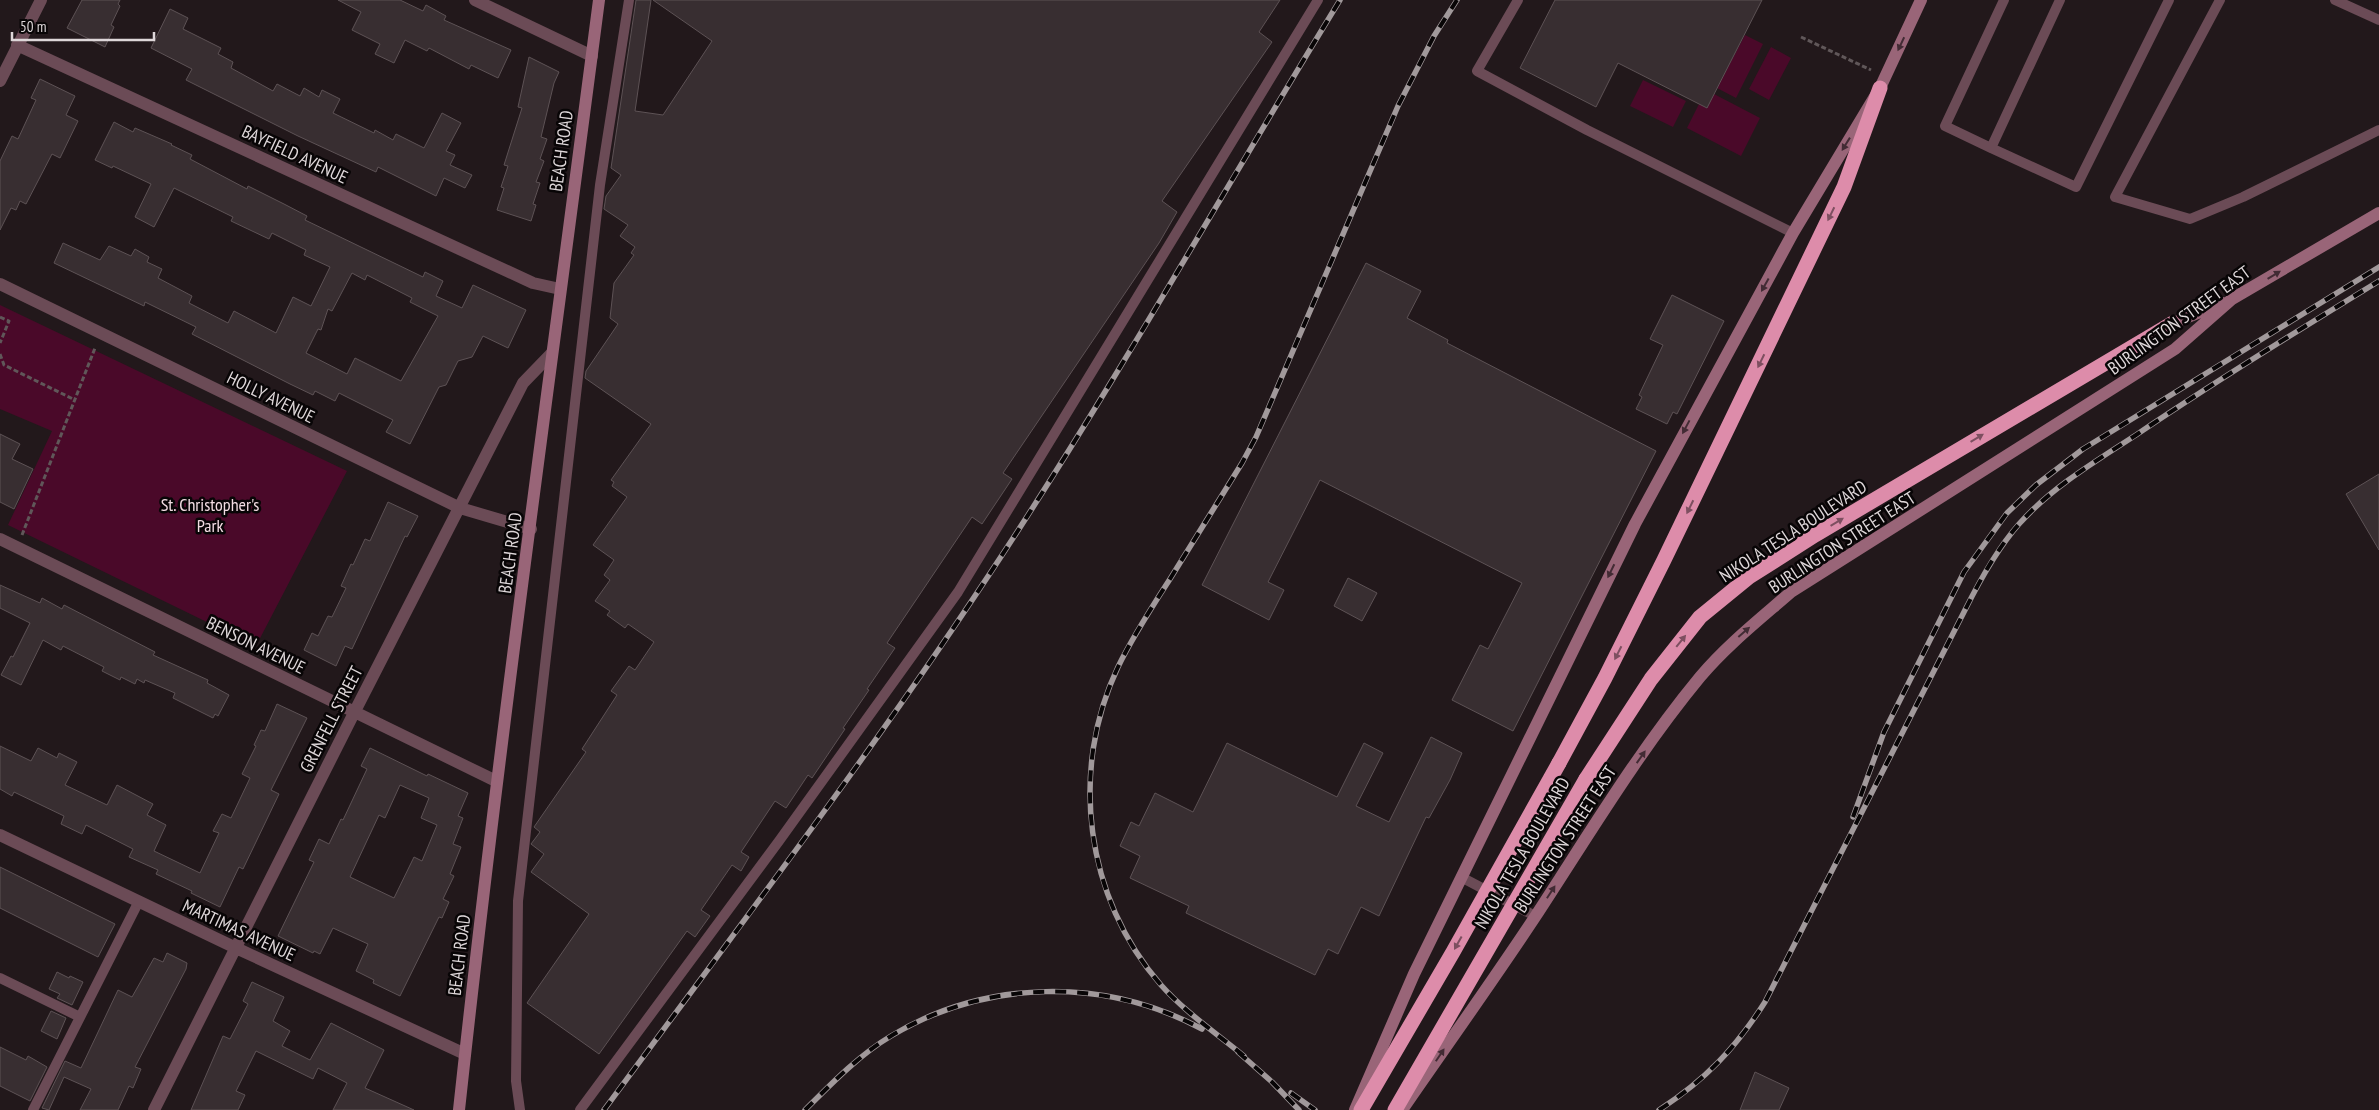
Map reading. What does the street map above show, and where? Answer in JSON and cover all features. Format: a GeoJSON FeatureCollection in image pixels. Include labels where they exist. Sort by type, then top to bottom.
{"type":"FeatureCollection","features":[{"type":"Feature","properties":{"kind":"highway","name":"NIKOLA TESLA BOULEVARD"},"geometry":{"type":"LineString","coordinates":[[1356,1110],[1453,952],[1605,678],[1844,187],[1883,82]]}},
{"type":"Feature","properties":{"kind":"highway","name":"NIKOLA TESLA BOULEVARD"},"geometry":{"type":"LineString","coordinates":[[1394,1110],[1586,779],[1651,679],[1700,617],[1749,578],[1815,535],[2173,323]]}},
{"type":"Feature","properties":{"kind":"main road","name":"BEACH ROAD"},"geometry":{"type":"LineString","coordinates":[[459,1110],[496,781],[531,529],[560,289],[599,0]]}},
{"type":"Feature","properties":{"kind":"main road"},"geometry":{"type":"LineString","coordinates":[[1356,1110],[1414,974],[1635,524],[1793,234],[1883,82],[1921,0]]}},
{"type":"Feature","properties":{"kind":"main road","name":"BURLINGTON STREET EAST"},"geometry":{"type":"LineString","coordinates":[[1402,1110],[1535,916],[1607,804],[1659,730],[1701,676],[1739,636],[1791,592],[2175,349],[2232,299],[2379,213]]}},
{"type":"Feature","properties":{"kind":"main road","name":"NIKOLA TESLA BOULEVARD"},"geometry":{"type":"LineString","coordinates":[[2173,323],[2232,299]]}},
{"type":"Feature","properties":{"kind":"street"},"geometry":{"type":"LineString","coordinates":[[0,81],[41,0]]}},
{"type":"Feature","properties":{"kind":"street"},"geometry":{"type":"LineString","coordinates":[[474,0],[592,56]]}},
{"type":"Feature","properties":{"kind":"street","name":"BAYFIELD AVENUE"},"geometry":{"type":"LineString","coordinates":[[18,45],[533,283],[560,289]]}},
{"type":"Feature","properties":{"kind":"street","name":"HOLLY AVENUE"},"geometry":{"type":"LineString","coordinates":[[0,284],[460,508],[531,529]]}},
{"type":"Feature","properties":{"kind":"street","name":"GRENFELL STREET"},"geometry":{"type":"LineString","coordinates":[[154,1110],[354,713],[523,384],[552,353]]}},
{"type":"Feature","properties":{"kind":"street","name":"BENSON AVENUE"},"geometry":{"type":"LineString","coordinates":[[0,539],[496,781]]}},
{"type":"Feature","properties":{"kind":"street","name":"MARTIMAS AVENUE"},"geometry":{"type":"LineString","coordinates":[[0,835],[236,948],[465,1054]]}},
{"type":"Feature","properties":{"kind":"lane"},"geometry":{"type":"LineString","coordinates":[[520,1110],[516,1080],[518,901],[600,185],[628,0]]}},
{"type":"Feature","properties":{"kind":"lane"},"geometry":{"type":"LineString","coordinates":[[580,1110],[958,592],[1318,0]]}},
{"type":"Feature","properties":{"kind":"lane"},"geometry":{"type":"LineString","coordinates":[[1518,0],[1477,71],[1587,130],[1793,234]]}},
{"type":"Feature","properties":{"kind":"lane"},"geometry":{"type":"LineString","coordinates":[[2004,0],[1945,126],[2076,187],[2169,0]]}},
{"type":"Feature","properties":{"kind":"lane"},"geometry":{"type":"LineString","coordinates":[[1991,148],[2060,0]]}},
{"type":"Feature","properties":{"kind":"lane"},"geometry":{"type":"LineString","coordinates":[[2220,0],[2115,197],[2190,219],[2243,197],[2379,130]]}},
{"type":"Feature","properties":{"kind":"lane"},"geometry":{"type":"LineString","coordinates":[[2335,0],[2379,20]]}},
{"type":"Feature","properties":{"kind":"lane"},"geometry":{"type":"LineString","coordinates":[[1461,877],[1535,916]]}},
{"type":"Feature","properties":{"kind":"lane"},"geometry":{"type":"LineString","coordinates":[[33,1110],[139,902]]}},
{"type":"Feature","properties":{"kind":"lane"},"geometry":{"type":"LineString","coordinates":[[0,978],[80,1017]]}},
{"type":"Feature","properties":{"kind":"path"},"geometry":{"type":"LineString","coordinates":[[1801,36],[1883,82]]}},
{"type":"Feature","properties":{"kind":"path"},"geometry":{"type":"LineString","coordinates":[[0,317],[9,320],[0,343]]}},
{"type":"Feature","properties":{"kind":"path"},"geometry":{"type":"LineString","coordinates":[[17,548],[101,333]]}},
{"type":"Feature","properties":{"kind":"path"},"geometry":{"type":"LineString","coordinates":[[0,354],[4,365],[75,400]]}},
{"type":"Feature","properties":{"kind":"green space"},"geometry":{"type":"Polygon","coordinates":[[[1745,35],[1763,44],[1736,98],[1717,88],[1745,35]]]}},
{"type":"Feature","properties":{"kind":"green space"},"geometry":{"type":"Polygon","coordinates":[[[1771,47],[1791,58],[1769,100],[1749,89],[1771,47]]]}},
{"type":"Feature","properties":{"kind":"green space"},"geometry":{"type":"Polygon","coordinates":[[[1643,80],[1686,101],[1673,127],[1630,106],[1643,80]]]}},
{"type":"Feature","properties":{"kind":"green space"},"geometry":{"type":"Polygon","coordinates":[[[1714,94],[1760,118],[1741,156],[1687,128],[1699,104],[1707,108],[1714,94]]]}},
{"type":"Feature","properties":{"kind":"green space","name":"St. Christopher's Park"},"geometry":{"type":"Polygon","coordinates":[[[0,305],[347,471],[256,646],[8,525],[52,431],[0,409],[0,305]]]}},
{"type":"Feature","properties":{"kind":"building"},"geometry":{"type":"Polygon","coordinates":[[[82,0],[120,0],[118,4],[120,6],[111,25],[114,27],[105,47],[67,28],[82,0]]]}},
{"type":"Feature","properties":{"kind":"building"},"geometry":{"type":"Polygon","coordinates":[[[338,0],[400,0],[423,11],[426,5],[446,16],[444,20],[511,50],[498,78],[471,65],[469,69],[429,48],[427,51],[405,40],[394,63],[375,54],[380,44],[352,30],[361,12],[338,0]]]}},
{"type":"Feature","properties":{"kind":"building"},"geometry":{"type":"Polygon","coordinates":[[[636,0],[651,0],[635,111],[663,115],[712,41],[653,0],[1280,0],[1259,32],[1272,42],[1162,201],[1177,212],[1159,243],[1003,473],[1012,479],[982,524],[972,517],[887,643],[895,648],[867,689],[869,690],[843,728],[845,729],[812,778],[808,775],[786,808],[775,801],[741,852],[749,857],[741,871],[732,865],[701,910],[710,916],[695,937],[687,931],[599,1054],[527,1003],[589,914],[531,872],[544,854],[531,844],[540,832],[534,827],[586,752],[582,749],[617,695],[611,691],[629,666],[635,670],[654,642],[628,624],[625,628],[607,615],[610,611],[595,601],[610,580],[604,575],[614,560],[593,545],[627,497],[612,486],[614,482],[611,480],[651,424],[585,378],[586,371],[618,324],[610,318],[614,283],[634,255],[631,253],[635,247],[620,236],[628,225],[604,209],[606,196],[621,175],[611,168],[636,0]]]}},
{"type":"Feature","properties":{"kind":"building"},"geometry":{"type":"Polygon","coordinates":[[[1555,0],[1762,0],[1707,108],[1618,63],[1596,107],[1520,68],[1555,0]]]}},
{"type":"Feature","properties":{"kind":"building"},"geometry":{"type":"Polygon","coordinates":[[[170,9],[188,18],[183,29],[221,48],[218,54],[233,62],[231,68],[273,91],[277,84],[300,96],[304,88],[319,97],[322,90],[340,99],[333,113],[374,133],[375,130],[393,140],[396,134],[424,148],[442,113],[461,123],[446,151],[455,155],[450,165],[472,175],[465,188],[444,178],[436,196],[378,167],[376,172],[298,136],[186,80],[192,69],[151,48],[170,9]]]}},
{"type":"Feature","properties":{"kind":"building"},"geometry":{"type":"Polygon","coordinates":[[[529,57],[559,72],[554,83],[541,137],[547,139],[540,159],[544,161],[536,182],[540,183],[533,204],[536,205],[531,221],[497,210],[504,188],[501,187],[508,166],[504,165],[522,108],[518,107],[529,57]]]}},
{"type":"Feature","properties":{"kind":"building"},"geometry":{"type":"Polygon","coordinates":[[[40,79],[75,96],[66,115],[78,121],[60,158],[52,154],[26,204],[20,201],[16,210],[11,208],[0,230],[0,161],[12,136],[18,139],[36,100],[31,98],[40,79]]]}},
{"type":"Feature","properties":{"kind":"building"},"geometry":{"type":"Polygon","coordinates":[[[114,122],[133,132],[135,128],[172,144],[192,155],[190,159],[247,189],[248,186],[307,216],[305,220],[423,277],[425,272],[443,281],[436,296],[462,308],[473,285],[526,310],[508,348],[483,336],[472,357],[458,361],[446,385],[439,387],[410,444],[386,432],[393,420],[339,393],[335,401],[315,391],[313,395],[192,334],[196,327],[145,302],[144,306],[54,263],[63,243],[100,260],[109,246],[131,256],[135,249],[149,257],[147,262],[162,269],[158,278],[192,296],[189,303],[228,323],[234,311],[276,333],[293,297],[311,306],[330,267],[304,255],[306,250],[272,233],[269,239],[231,221],[233,217],[174,188],[154,227],[135,217],[151,184],[113,166],[112,168],[95,160],[114,122]],[[352,273],[332,311],[328,309],[321,330],[318,329],[306,353],[347,374],[355,358],[401,381],[438,316],[410,302],[412,298],[367,275],[365,280],[352,273]]]}},
{"type":"Feature","properties":{"kind":"building"},"geometry":{"type":"Polygon","coordinates":[[[1366,263],[1421,291],[1407,318],[1448,340],[1447,343],[1656,451],[1513,731],[1452,700],[1480,645],[1488,649],[1522,583],[1320,480],[1268,582],[1284,590],[1269,620],[1202,585],[1366,263]]]}},
{"type":"Feature","properties":{"kind":"building"},"geometry":{"type":"Polygon","coordinates":[[[1672,295],[1724,321],[1677,414],[1673,412],[1667,424],[1636,409],[1642,397],[1639,395],[1663,345],[1650,339],[1672,295]]]}},
{"type":"Feature","properties":{"kind":"building"},"geometry":{"type":"Polygon","coordinates":[[[0,434],[20,444],[12,459],[33,469],[14,509],[0,502],[0,434]]]}},
{"type":"Feature","properties":{"kind":"building"},"geometry":{"type":"Polygon","coordinates":[[[2379,474],[2379,550],[2346,494],[2379,474]]]}},
{"type":"Feature","properties":{"kind":"building"},"geometry":{"type":"Polygon","coordinates":[[[388,502],[418,516],[407,537],[405,536],[352,649],[345,646],[336,666],[304,650],[312,633],[318,636],[328,616],[332,617],[346,588],[341,586],[351,564],[353,565],[365,539],[370,541],[388,502]]]}},
{"type":"Feature","properties":{"kind":"building"},"geometry":{"type":"Polygon","coordinates":[[[1348,578],[1377,593],[1362,621],[1334,606],[1348,578]]]}},
{"type":"Feature","properties":{"kind":"building"},"geometry":{"type":"Polygon","coordinates":[[[0,585],[40,603],[42,598],[62,609],[64,605],[155,652],[153,655],[208,680],[207,683],[229,695],[218,716],[215,714],[213,718],[173,698],[175,693],[145,680],[144,683],[137,679],[135,684],[121,677],[120,680],[102,671],[104,667],[63,646],[61,650],[43,640],[21,685],[1,675],[11,656],[13,657],[30,623],[0,608],[0,585]]]}},
{"type":"Feature","properties":{"kind":"building"},"geometry":{"type":"Polygon","coordinates":[[[277,704],[307,718],[271,790],[279,794],[243,869],[239,867],[220,907],[156,874],[158,870],[129,857],[133,849],[86,825],[82,834],[61,824],[64,816],[14,792],[12,796],[0,789],[0,746],[31,761],[38,748],[57,758],[59,753],[77,762],[65,785],[107,805],[117,785],[153,804],[147,815],[166,825],[154,851],[200,873],[219,833],[213,831],[222,814],[231,818],[250,778],[242,774],[256,746],[254,745],[261,730],[265,731],[277,704]]]}},
{"type":"Feature","properties":{"kind":"building"},"geometry":{"type":"Polygon","coordinates":[[[1431,737],[1462,753],[1450,780],[1429,818],[1426,817],[1379,916],[1361,907],[1338,954],[1328,949],[1315,975],[1186,913],[1189,906],[1130,878],[1140,856],[1120,846],[1131,822],[1139,826],[1155,793],[1193,812],[1227,743],[1337,797],[1364,743],[1383,753],[1356,806],[1389,822],[1431,737]]]}},
{"type":"Feature","properties":{"kind":"building"},"geometry":{"type":"Polygon","coordinates":[[[370,748],[427,776],[428,774],[468,793],[458,816],[463,818],[453,844],[461,847],[450,874],[454,876],[443,899],[449,902],[442,918],[439,917],[400,996],[373,983],[374,980],[356,971],[368,944],[333,928],[320,954],[314,951],[313,953],[278,936],[314,862],[309,860],[319,839],[329,844],[341,819],[343,820],[367,769],[361,766],[370,748]],[[400,785],[385,818],[379,815],[350,877],[394,898],[414,857],[422,861],[437,825],[421,818],[429,798],[400,785]]]}},
{"type":"Feature","properties":{"kind":"building"},"geometry":{"type":"Polygon","coordinates":[[[0,867],[115,924],[98,957],[0,908],[0,867]]]}},
{"type":"Feature","properties":{"kind":"building"},"geometry":{"type":"Polygon","coordinates":[[[167,953],[187,963],[186,969],[135,1067],[141,1069],[133,1088],[129,1086],[118,1110],[80,1110],[91,1089],[64,1077],[49,1110],[42,1108],[65,1061],[81,1068],[118,990],[132,997],[154,958],[163,962],[167,953]]]}},
{"type":"Feature","properties":{"kind":"building"},"geometry":{"type":"Polygon","coordinates":[[[57,972],[83,982],[72,1005],[57,998],[60,994],[49,989],[57,972]]]}},
{"type":"Feature","properties":{"kind":"building"},"geometry":{"type":"Polygon","coordinates":[[[252,982],[284,997],[273,1021],[290,1031],[282,1046],[310,1060],[331,1023],[384,1050],[365,1088],[414,1110],[333,1110],[347,1083],[318,1068],[313,1079],[256,1051],[236,1091],[245,1095],[238,1110],[191,1110],[223,1036],[230,1039],[248,1004],[243,1001],[252,982]]]}},
{"type":"Feature","properties":{"kind":"building"},"geometry":{"type":"Polygon","coordinates":[[[51,1011],[66,1018],[57,1039],[41,1031],[51,1011]]]}},
{"type":"Feature","properties":{"kind":"building"},"geometry":{"type":"Polygon","coordinates":[[[0,1047],[26,1060],[28,1056],[47,1067],[30,1101],[0,1086],[0,1047]]]}},
{"type":"Feature","properties":{"kind":"building"},"geometry":{"type":"Polygon","coordinates":[[[1755,1072],[1789,1088],[1779,1110],[1740,1110],[1755,1072]]]}},
{"type":"Feature","properties":{"kind":"railway"},"geometry":{"type":"LineString","coordinates":[[604,1110],[859,763],[1006,549],[1134,345],[1340,0]]}},
{"type":"Feature","properties":{"kind":"railway"},"geometry":{"type":"LineString","coordinates":[[1244,1056],[1170,995],[1135,951],[1115,913],[1101,873],[1093,832],[1090,790],[1093,748],[1103,707],[1118,667],[1143,622],[1242,463],[1256,437],[1398,106],[1434,36],[1457,0]]}},
{"type":"Feature","properties":{"kind":"railway"},"geometry":{"type":"LineString","coordinates":[[1853,817],[1884,732],[1964,572],[2007,513],[2036,485],[2083,449],[2379,267]]}},
{"type":"Feature","properties":{"kind":"railway"},"geometry":{"type":"LineString","coordinates":[[1659,1110],[1691,1087],[1718,1062],[1754,1019],[1765,1002],[1977,587],[1996,554],[2019,524],[2060,486],[2090,465],[2287,337],[2379,281]]}},
{"type":"Feature","properties":{"kind":"railway"},"geometry":{"type":"LineString","coordinates":[[805,1110],[857,1061],[891,1036],[928,1017],[966,1004],[1006,995],[1046,992],[1086,993],[1126,1000],[1165,1012],[1202,1029]]}},
{"type":"Feature","properties":{"kind":"railway"},"geometry":{"type":"LineString","coordinates":[[1238,1052],[1272,1082],[1299,1110]]}},
{"type":"Feature","properties":{"kind":"railway"},"geometry":{"type":"LineString","coordinates":[[1291,1093],[1315,1110]]}}]}
